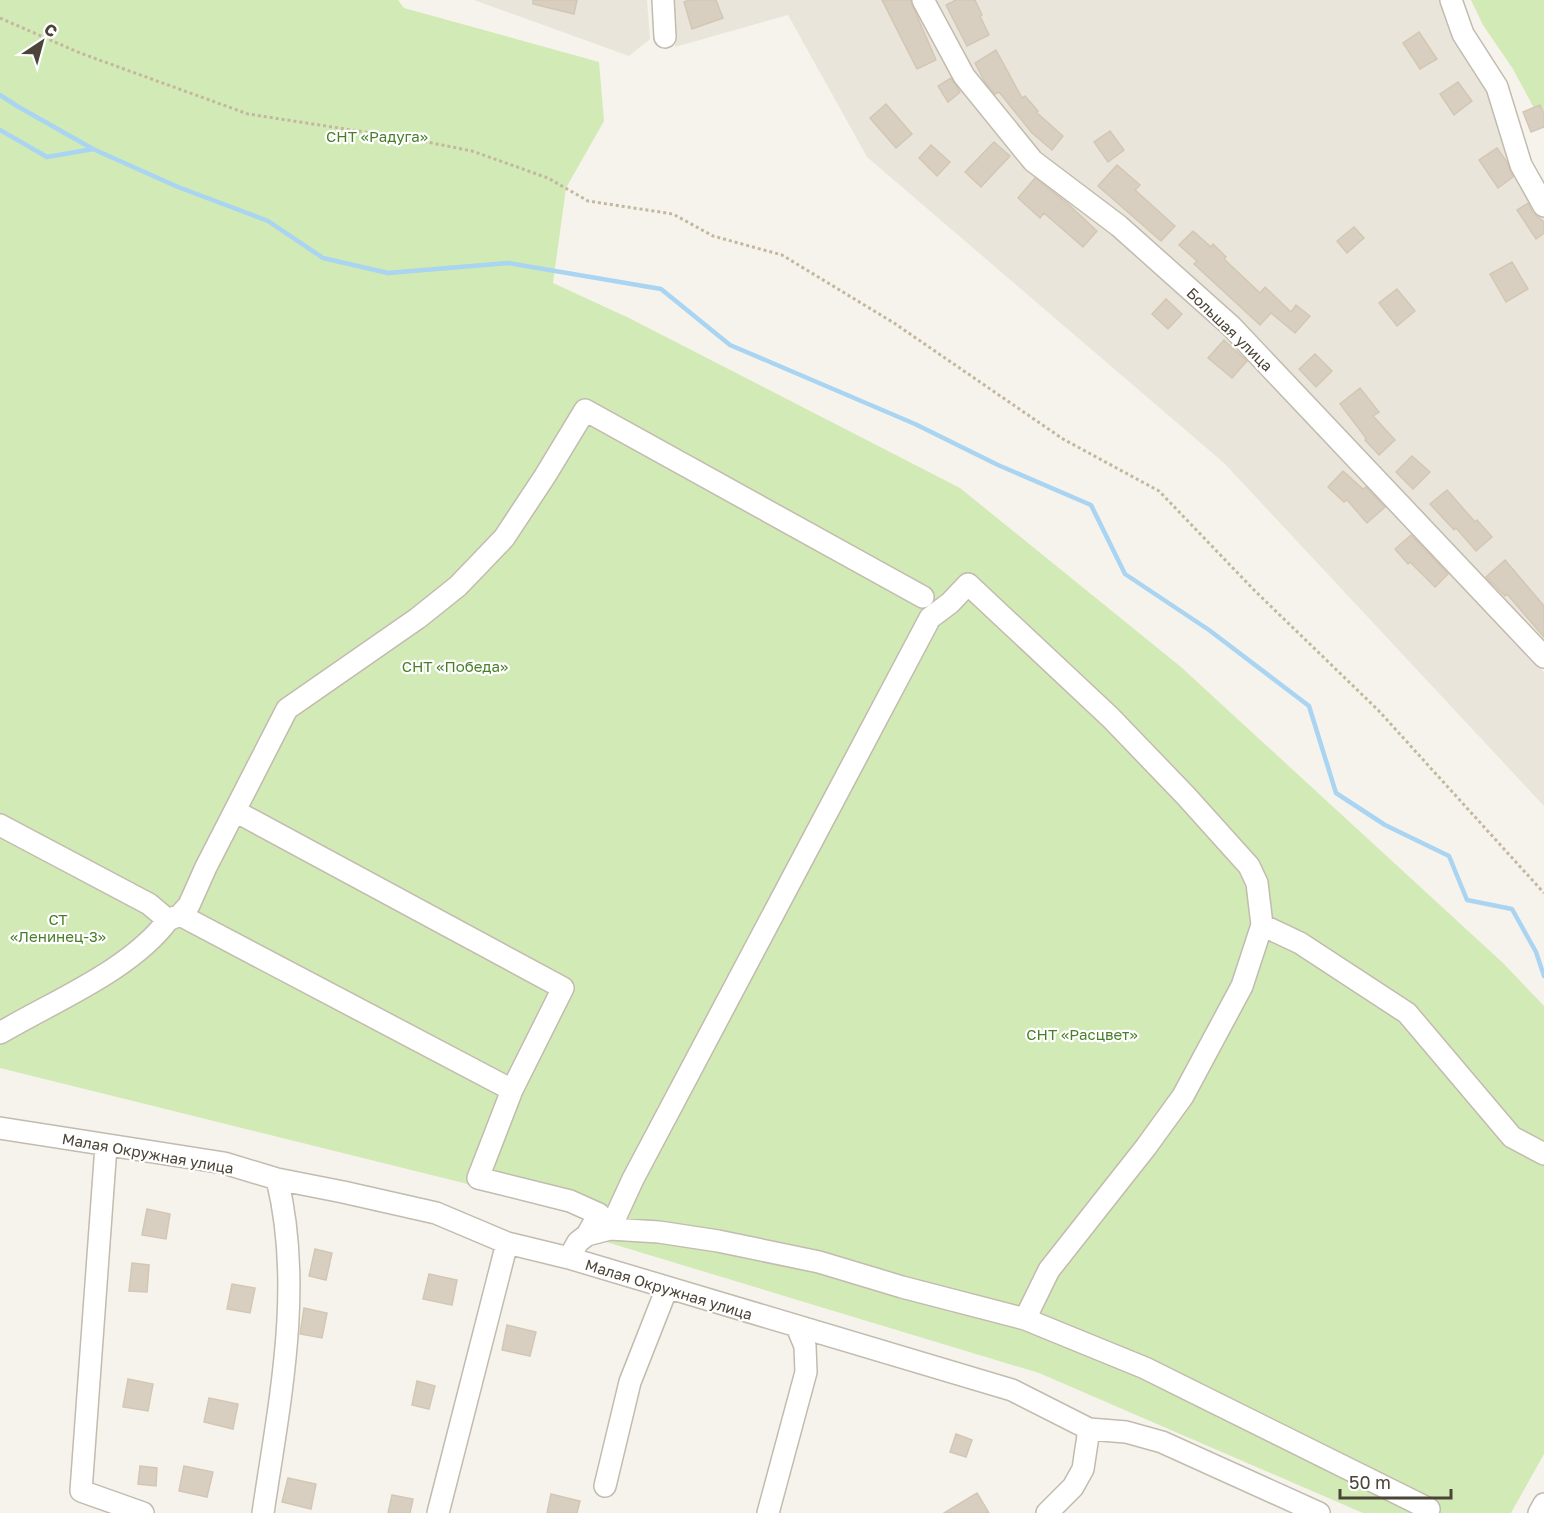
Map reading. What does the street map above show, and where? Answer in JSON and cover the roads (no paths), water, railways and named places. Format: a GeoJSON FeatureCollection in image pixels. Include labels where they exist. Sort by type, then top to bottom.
{"type":"FeatureCollection","features":[{"type":"Feature","properties":{"kind":"street"},"geometry":{"type":"LineString","coordinates":[[663,0],[665,37]]}},
{"type":"Feature","properties":{"kind":"street","name":"Большая улица"},"geometry":{"type":"LineString","coordinates":[[923,0],[964,76],[1033,161],[1119,226],[1231,326],[1544,657]]}},
{"type":"Feature","properties":{"kind":"street"},"geometry":{"type":"LineString","coordinates":[[1451,0],[1463,34],[1497,87],[1521,165],[1544,206]]}},
{"type":"Feature","properties":{"kind":"street"},"geometry":{"type":"LineString","coordinates":[[0,1033],[41,1008],[86,986],[130,956],[189,905],[287,709],[418,618],[458,586],[504,538],[545,477],[585,410],[923,597]]}},
{"type":"Feature","properties":{"kind":"street"},"geometry":{"type":"LineString","coordinates":[[610,1229],[633,1179],[930,618],[950,603],[968,584],[1111,718],[1249,866],[1257,883],[1262,925],[1242,986],[1183,1096],[1146,1147],[1048,1270],[1025,1319]]}},
{"type":"Feature","properties":{"kind":"street"},"geometry":{"type":"LineString","coordinates":[[235,812],[563,988],[512,1090],[478,1178],[570,1201],[599,1214],[569,1258]]}},
{"type":"Feature","properties":{"kind":"street"},"geometry":{"type":"LineString","coordinates":[[0,825],[512,1090]]}},
{"type":"Feature","properties":{"kind":"street"},"geometry":{"type":"LineString","coordinates":[[1262,925],[1300,943],[1407,1013],[1512,1137],[1544,1154]]}},
{"type":"Feature","properties":{"kind":"street","name":"Малая Окружная улица"},"geometry":{"type":"LineString","coordinates":[[0,1128],[224,1163],[277,1179],[436,1214],[507,1243],[569,1258],[1012,1390],[1089,1429],[1126,1432],[1162,1442],[1319,1513]]}},
{"type":"Feature","properties":{"kind":"street"},"geometry":{"type":"LineString","coordinates":[[106,1146],[81,1491],[143,1513]]}},
{"type":"Feature","properties":{"kind":"street"},"geometry":{"type":"LineString","coordinates":[[263,1513],[288,1342],[287,1238],[283,1201],[277,1179]]}},
{"type":"Feature","properties":{"kind":"street"},"geometry":{"type":"LineString","coordinates":[[587,1234],[610,1229],[659,1232],[718,1241],[819,1262],[902,1287],[1025,1319],[1145,1368],[1429,1509]]}},
{"type":"Feature","properties":{"kind":"street"},"geometry":{"type":"LineString","coordinates":[[438,1513],[507,1243]]}},
{"type":"Feature","properties":{"kind":"street"},"geometry":{"type":"LineString","coordinates":[[605,1486],[630,1382],[667,1288]]}},
{"type":"Feature","properties":{"kind":"street"},"geometry":{"type":"LineString","coordinates":[[768,1513],[806,1372],[805,1346],[797,1327]]}},
{"type":"Feature","properties":{"kind":"street"},"geometry":{"type":"LineString","coordinates":[[1047,1513],[1073,1487],[1083,1469],[1089,1429]]}},
{"type":"Feature","properties":{"kind":"street"},"geometry":{"type":"LineString","coordinates":[[1539,1513],[1544,1504]]}},
{"type":"Feature","properties":{"kind":"waterway"},"geometry":{"type":"LineString","coordinates":[[0,95],[93,149],[178,187],[268,221],[323,258],[388,273],[508,263],[661,289],[730,345],[915,424],[998,465],[1091,505],[1125,574],[1209,630],[1309,706],[1336,793],[1385,825],[1449,856],[1467,900],[1512,909],[1536,952],[1544,976]]}},
{"type":"Feature","properties":{"kind":"waterway"},"geometry":{"type":"LineString","coordinates":[[0,130],[47,157],[93,149]]}},
{"type":"Feature","properties":{"kind":"park label","name":"СНТ «Радуга»"},"geometry":{"type":"Point","coordinates":[377,136]}},
{"type":"Feature","properties":{"kind":"park label","name":"СНТ «Победа»"},"geometry":{"type":"Point","coordinates":[455,666]}},
{"type":"Feature","properties":{"kind":"park label","name":"СТ «Ленинец-3»"},"geometry":{"type":"Point","coordinates":[58,928]}},
{"type":"Feature","properties":{"kind":"park label","name":"СНТ «Расцвет»"},"geometry":{"type":"Point","coordinates":[1082,1034]}}]}
